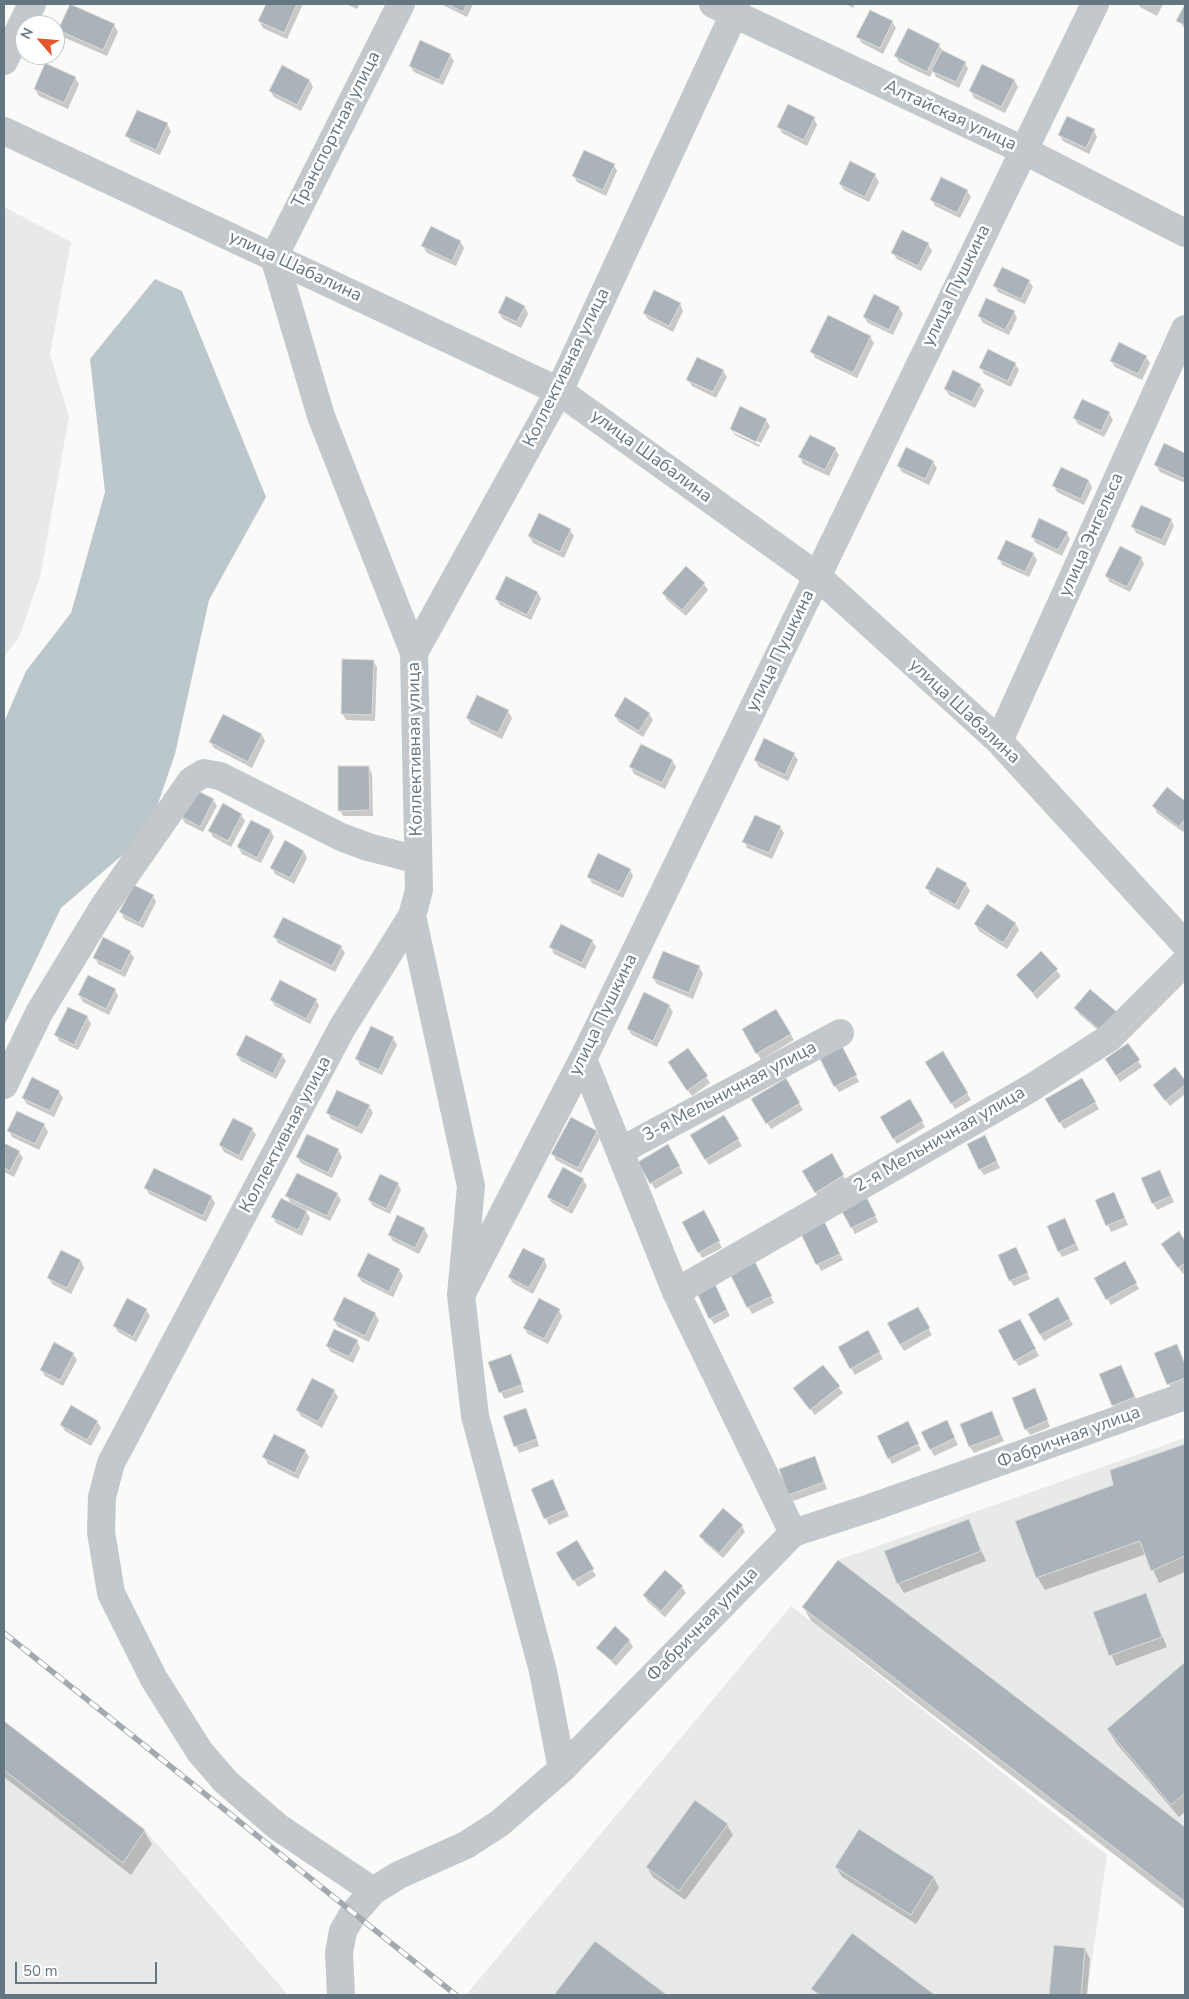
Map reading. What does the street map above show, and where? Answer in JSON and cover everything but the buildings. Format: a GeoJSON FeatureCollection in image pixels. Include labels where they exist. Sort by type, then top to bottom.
{"type":"FeatureCollection","features":[{"type":"Feature","properties":{"kind":"street"},"geometry":{"type":"LineString","coordinates":[[4,61],[32,4]]}},
{"type":"Feature","properties":{"kind":"street","name":"Транспортная улица"},"geometry":{"type":"LineString","coordinates":[[274,257],[400,4]]}},
{"type":"Feature","properties":{"kind":"street","name":"улица Пушкина"},"geometry":{"type":"LineString","coordinates":[[461,1294],[583,1059],[1095,4]]}},
{"type":"Feature","properties":{"kind":"street","name":"Алтайская улица"},"geometry":{"type":"LineString","coordinates":[[727,7],[1023,150],[1185,233]]}},
{"type":"Feature","properties":{"kind":"street","name":"Коллективная улица"},"geometry":{"type":"LineString","coordinates":[[373,1891],[278,1827],[226,1782],[200,1752],[154,1679],[111,1592],[101,1532],[102,1497],[112,1463],[342,1028],[412,916],[419,890],[414,654],[559,391],[727,7]]}},
{"type":"Feature","properties":{"kind":"street","name":"улица Шабалина"},"geometry":{"type":"LineString","coordinates":[[7,126],[274,257],[559,391],[817,576],[999,741],[1182,935]]}},
{"type":"Feature","properties":{"kind":"street"},"geometry":{"type":"LineString","coordinates":[[274,257],[321,416],[414,654]]}},
{"type":"Feature","properties":{"kind":"street","name":"улица Энгельса"},"geometry":{"type":"LineString","coordinates":[[999,741],[1185,329]]}},
{"type":"Feature","properties":{"kind":"street"},"geometry":{"type":"LineString","coordinates":[[4,1085],[40,1013],[104,906],[191,780],[204,773],[220,776],[341,837],[368,848],[418,860]]}},
{"type":"Feature","properties":{"kind":"street"},"geometry":{"type":"LineString","coordinates":[[412,916],[471,1186],[461,1294],[475,1416],[543,1671],[562,1769]]}},
{"type":"Feature","properties":{"kind":"street","name":"2-я Мельничная улица"},"geometry":{"type":"LineString","coordinates":[[676,1292],[1031,1088],[1109,1038],[1185,962]]}},
{"type":"Feature","properties":{"kind":"street","name":"3-я Мельничная улица"},"geometry":{"type":"LineString","coordinates":[[620,1151],[840,1033]]}},
{"type":"Feature","properties":{"kind":"street"},"geometry":{"type":"LineString","coordinates":[[583,1059],[676,1292],[793,1533]]}},
{"type":"Feature","properties":{"kind":"street","name":"Фабричная улица"},"geometry":{"type":"LineString","coordinates":[[340,1995],[339,1953],[343,1931],[352,1914],[373,1891],[400,1875],[466,1845],[500,1823],[562,1769],[793,1533],[870,1508],[1185,1396]]}},
{"type":"Feature","properties":{"kind":"shaded area"},"geometry":{"type":"Polygon","coordinates":[[[4,207],[71,242],[50,354],[69,417],[40,577],[19,637],[4,657],[4,207]]]}},
{"type":"Feature","properties":{"kind":"shaded area"},"geometry":{"type":"Polygon","coordinates":[[[155,279],[182,291],[266,497],[209,600],[175,754],[148,833],[61,908],[4,1026],[4,722],[26,671],[71,613],[105,492],[90,359],[155,279]]]}},
{"type":"Feature","properties":{"kind":"shaded area"},"geometry":{"type":"Polygon","coordinates":[[[1185,1438],[1185,1902],[802,1607],[838,1560],[1185,1438]]]}},
{"type":"Feature","properties":{"kind":"shaded area"},"geometry":{"type":"Polygon","coordinates":[[[791,1606],[1107,1855],[1087,1995],[466,1995],[791,1606]]]}},
{"type":"Feature","properties":{"kind":"shaded area"},"geometry":{"type":"Polygon","coordinates":[[[4,1721],[145,1830],[288,1995],[4,1995],[4,1721]]]}},
{"type":"Feature","properties":{"kind":"railway"},"geometry":{"type":"LineString","coordinates":[[4,1633],[456,1995]]}}]}
